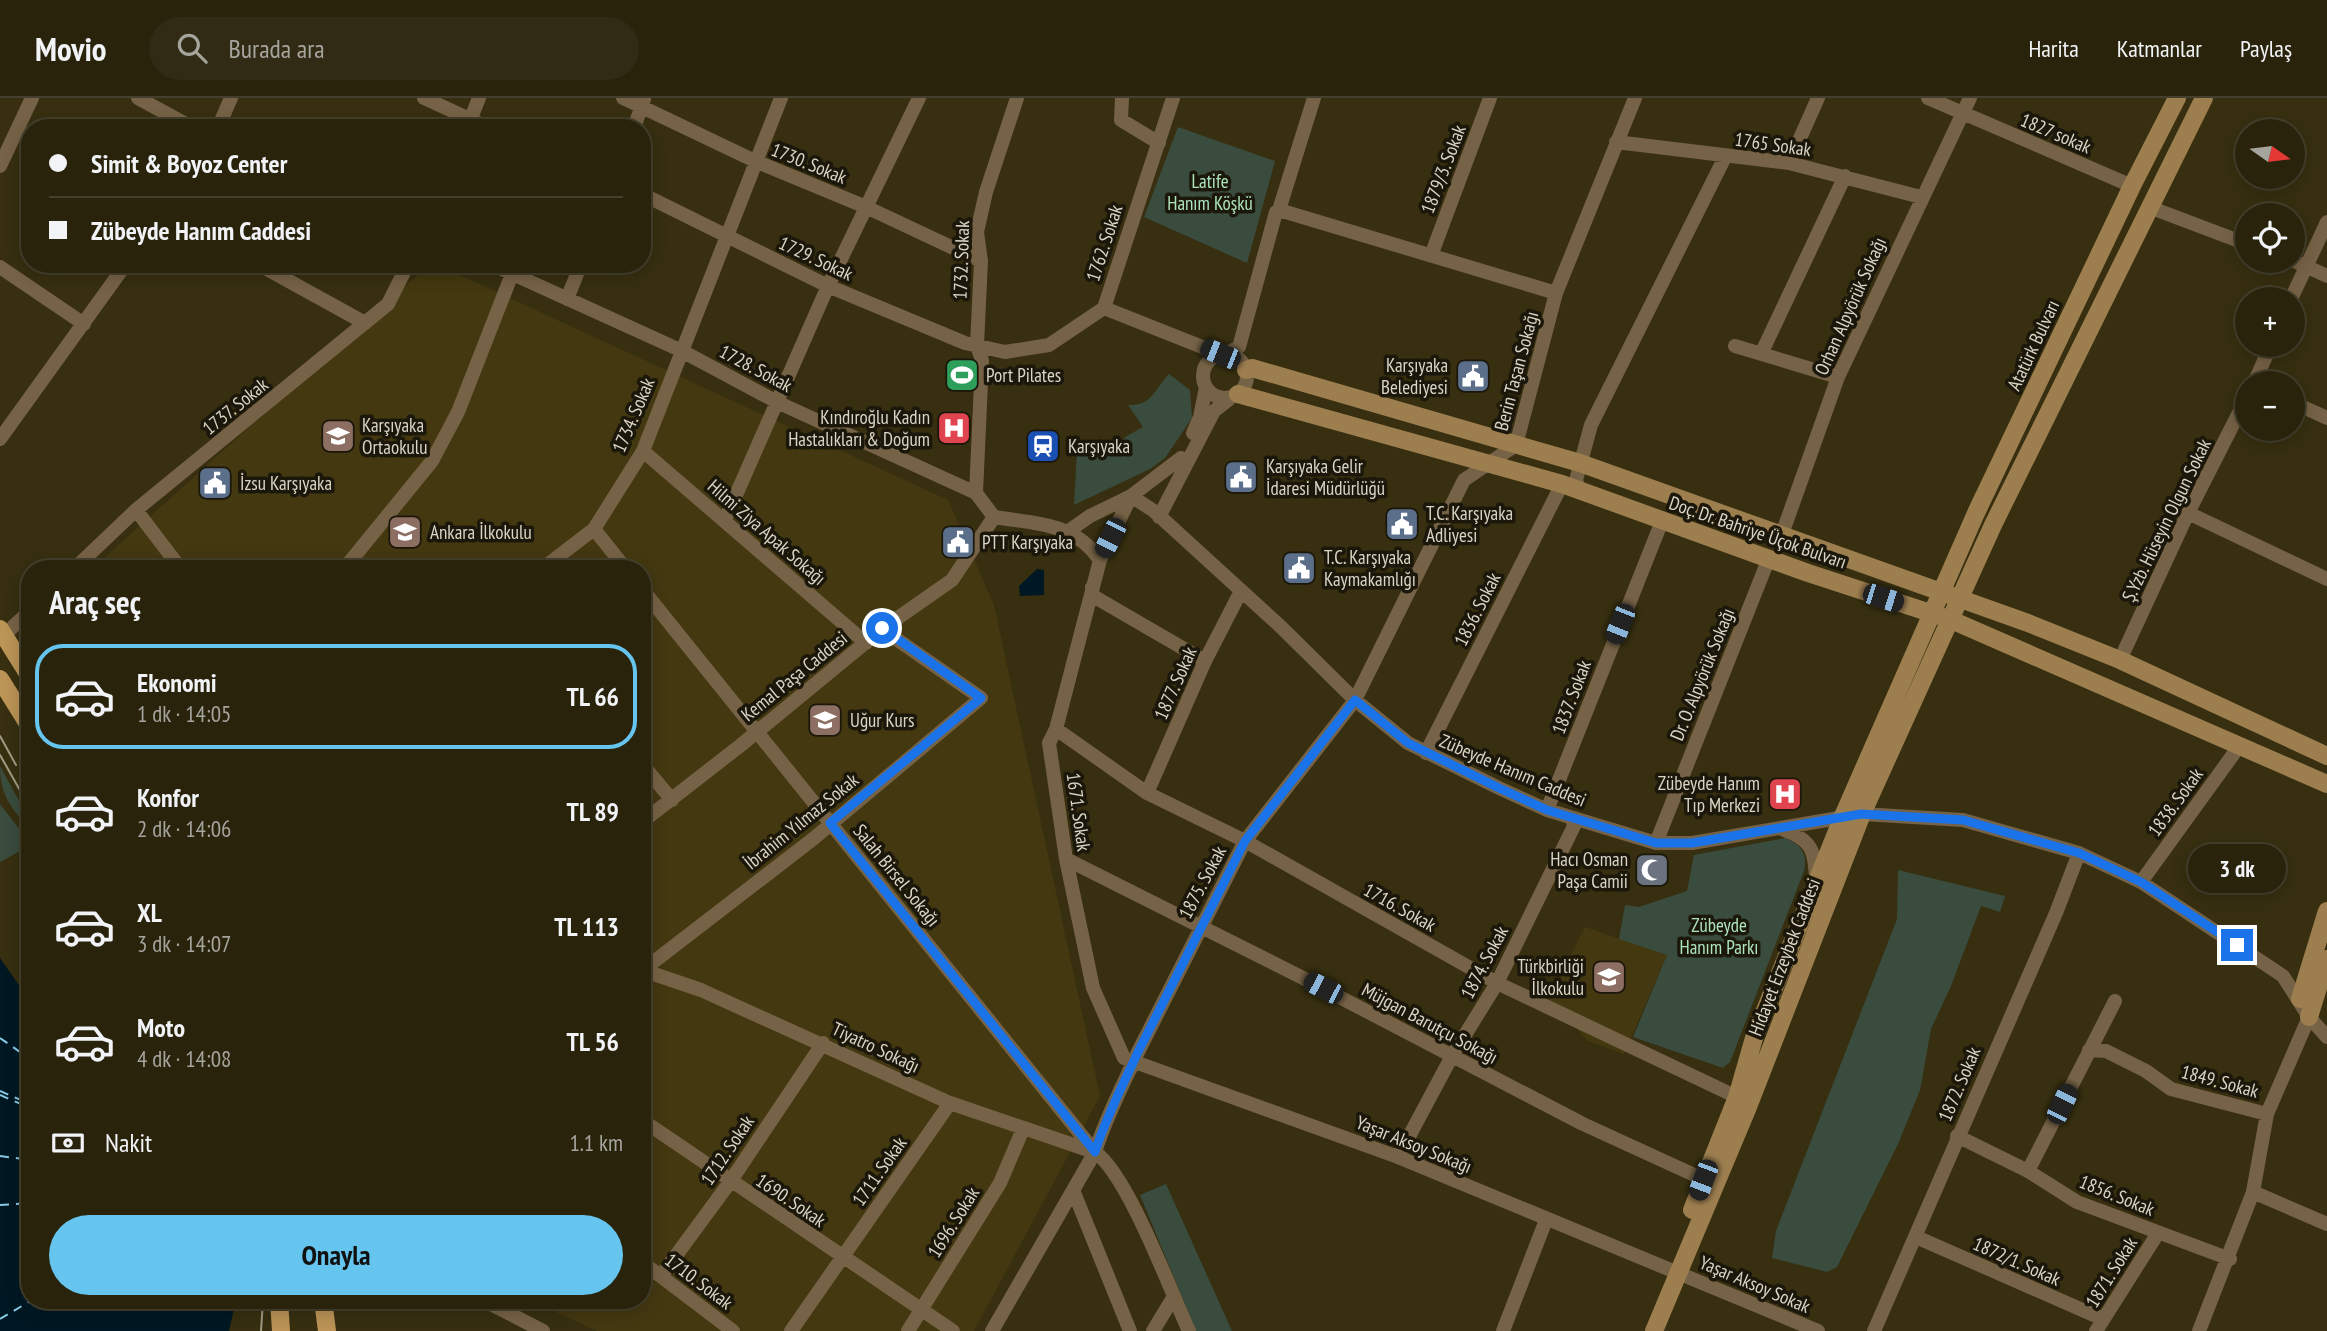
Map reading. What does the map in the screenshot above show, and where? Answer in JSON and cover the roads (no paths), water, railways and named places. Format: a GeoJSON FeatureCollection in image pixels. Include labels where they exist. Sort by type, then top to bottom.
{"type":"FeatureCollection","features":[{"type":"Feature","properties":{"kind":"main road","name":"Atatürk Bulvarı"},"geometry":{"type":"LineString","coordinates":[[1949,598],[1976,513],[2132,186],[2177,98]]}},
{"type":"Feature","properties":{"kind":"main road"},"geometry":{"type":"LineString","coordinates":[[1949,598],[2204,98]]}},
{"type":"Feature","properties":{"kind":"main road","name":"Doç. Dr. Bahriye Üçok Bulvarı"},"geometry":{"type":"LineString","coordinates":[[1245,367],[1580,463],[1949,598],[2028,624],[2120,660],[2327,757]]}},
{"type":"Feature","properties":{"kind":"main road","name":"Doç. Dr. Bahriye Üçok Bulvarı"},"geometry":{"type":"LineString","coordinates":[[1235,395],[1488,461],[1571,486],[1662,521],[1941,617],[2327,784]]}},
{"type":"Feature","properties":{"kind":"main road","name":"Hidayet Erzeybek Caddesi"},"geometry":{"type":"LineString","coordinates":[[1643,1331],[1748,1107],[1861,814],[1949,598]]}},
{"type":"Feature","properties":{"kind":"main road","name":"Hidayet Erzeybek Caddesi"},"geometry":{"type":"LineString","coordinates":[[1654,1331],[1703,1180],[1737,1097],[1754,1038],[1843,816],[1941,617]]}},
{"type":"Feature","properties":{"kind":"main road"},"geometry":{"type":"LineString","coordinates":[[2,632],[21,663]]}},
{"type":"Feature","properties":{"kind":"main road"},"geometry":{"type":"LineString","coordinates":[[0,679],[21,713]]}},
{"type":"Feature","properties":{"kind":"main road"},"geometry":{"type":"LineString","coordinates":[[2300,999],[2327,911]]}},
{"type":"Feature","properties":{"kind":"main road"},"geometry":{"type":"LineString","coordinates":[[2309,1017],[2327,958]]}},
{"type":"Feature","properties":{"kind":"main road"},"geometry":{"type":"LineString","coordinates":[[280,1309],[281,1331]]}},
{"type":"Feature","properties":{"kind":"main road"},"geometry":{"type":"LineString","coordinates":[[324,1309],[327,1331]]}},
{"type":"Feature","properties":{"kind":"street"},"geometry":{"type":"LineString","coordinates":[[23,119],[33,98]]}},
{"type":"Feature","properties":{"kind":"street"},"geometry":{"type":"LineString","coordinates":[[138,98],[176,119]]}},
{"type":"Feature","properties":{"kind":"street"},"geometry":{"type":"LineString","coordinates":[[222,119],[231,98]]}},
{"type":"Feature","properties":{"kind":"street"},"geometry":{"type":"LineString","coordinates":[[424,98],[460,119]]}},
{"type":"Feature","properties":{"kind":"street"},"geometry":{"type":"LineString","coordinates":[[471,119],[478,98]]}},
{"type":"Feature","properties":{"kind":"street","name":"1730. Sokak"},"geometry":{"type":"LineString","coordinates":[[623,98],[643,102],[755,161],[866,207],[981,261]]}},
{"type":"Feature","properties":{"kind":"street","name":"1734. Sokak"},"geometry":{"type":"LineString","coordinates":[[594,529],[643,451],[680,350],[781,98]]}},
{"type":"Feature","properties":{"kind":"street"},"geometry":{"type":"LineString","coordinates":[[725,520],[828,286],[919,98]]}},
{"type":"Feature","properties":{"kind":"street","name":"1732. Sokak"},"geometry":{"type":"LineString","coordinates":[[976,493],[982,361],[977,345],[981,261],[977,232],[986,192],[1017,98]]}},
{"type":"Feature","properties":{"kind":"street"},"geometry":{"type":"LineString","coordinates":[[1122,98],[1121,120],[1159,143]]}},
{"type":"Feature","properties":{"kind":"street","name":"1762. Sokak"},"geometry":{"type":"LineString","coordinates":[[977,345],[1005,352],[1049,345],[1104,308],[1173,98]]}},
{"type":"Feature","properties":{"kind":"street"},"geometry":{"type":"LineString","coordinates":[[1157,514],[1200,417],[1206,387],[1204,368],[1223,354],[1239,347],[1276,212],[1279,210],[1314,98]]}},
{"type":"Feature","properties":{"kind":"street","name":"1879/3. Sokak"},"geometry":{"type":"LineString","coordinates":[[1432,253],[1490,98]]}},
{"type":"Feature","properties":{"kind":"street","name":"Berin Taşan Sokağı"},"geometry":{"type":"LineString","coordinates":[[1355,700],[1464,480],[1488,461],[1516,445],[1556,293],[1635,98]]}},
{"type":"Feature","properties":{"kind":"street"},"geometry":{"type":"LineString","coordinates":[[1789,163],[1818,98]]}},
{"type":"Feature","properties":{"kind":"street","name":"1827 sokak"},"geometry":{"type":"LineString","coordinates":[[1928,98],[2132,186]]}},
{"type":"Feature","properties":{"kind":"street","name":"Orhan Alpyörük Sokağı"},"geometry":{"type":"LineString","coordinates":[[1781,537],[1838,377],[1970,98]]}},
{"type":"Feature","properties":{"kind":"street"},"geometry":{"type":"LineString","coordinates":[[637,119],[643,102]]}},
{"type":"Feature","properties":{"kind":"street"},"geometry":{"type":"LineString","coordinates":[[0,166],[21,123]]}},
{"type":"Feature","properties":{"kind":"street","name":"1765 Sokak"},"geometry":{"type":"LineString","coordinates":[[1616,142],[1789,163],[1922,197]]}},
{"type":"Feature","properties":{"kind":"street"},"geometry":{"type":"LineString","coordinates":[[1571,486],[1576,480],[1591,425],[1726,157]]}},
{"type":"Feature","properties":{"kind":"street"},"geometry":{"type":"LineString","coordinates":[[1762,352],[1845,176]]}},
{"type":"Feature","properties":{"kind":"street","name":"1729. Sokak"},"geometry":{"type":"LineString","coordinates":[[651,198],[828,286],[977,345]]}},
{"type":"Feature","properties":{"kind":"street"},"geometry":{"type":"LineString","coordinates":[[2149,207],[2235,239]]}},
{"type":"Feature","properties":{"kind":"street"},"geometry":{"type":"LineString","coordinates":[[1279,210],[1432,253],[1556,293]]}},
{"type":"Feature","properties":{"kind":"street"},"geometry":{"type":"LineString","coordinates":[[1157,514],[1214,411],[1235,395],[1245,383],[1245,367],[1282,216],[1279,210]]}},
{"type":"Feature","properties":{"kind":"street"},"geometry":{"type":"LineString","coordinates":[[2305,253],[2327,222]]}},
{"type":"Feature","properties":{"kind":"street"},"geometry":{"type":"LineString","coordinates":[[2305,265],[2327,276]]}},
{"type":"Feature","properties":{"kind":"street"},"geometry":{"type":"LineString","coordinates":[[0,267],[84,324]]}},
{"type":"Feature","properties":{"kind":"street"},"geometry":{"type":"LineString","coordinates":[[0,439],[120,273]]}},
{"type":"Feature","properties":{"kind":"street"},"geometry":{"type":"LineString","coordinates":[[274,273],[365,323]]}},
{"type":"Feature","properties":{"kind":"street","name":"1737. Sokak"},"geometry":{"type":"LineString","coordinates":[[83,560],[136,510],[388,304],[404,273]]}},
{"type":"Feature","properties":{"kind":"street"},"geometry":{"type":"LineString","coordinates":[[567,299],[577,273]]}},
{"type":"Feature","properties":{"kind":"street"},"geometry":{"type":"LineString","coordinates":[[351,560],[432,461],[458,412],[512,274]]}},
{"type":"Feature","properties":{"kind":"street","name":"1728. Sokak"},"geometry":{"type":"LineString","coordinates":[[512,274],[680,350],[779,402],[976,493],[994,517]]}},
{"type":"Feature","properties":{"kind":"street"},"geometry":{"type":"LineString","coordinates":[[1104,308],[1223,354],[1245,367]]}},
{"type":"Feature","properties":{"kind":"street"},"geometry":{"type":"LineString","coordinates":[[1735,346],[1838,377]]}},
{"type":"Feature","properties":{"kind":"street"},"geometry":{"type":"LineString","coordinates":[[1206,387],[1217,397],[1235,395]]}},
{"type":"Feature","properties":{"kind":"street"},"geometry":{"type":"LineString","coordinates":[[2305,408],[2327,418]]}},
{"type":"Feature","properties":{"kind":"street","name":"Ş.Yzb. Hüseyin Olgun Sokak"},"geometry":{"type":"LineString","coordinates":[[2120,660],[2188,513],[2235,421]]}},
{"type":"Feature","properties":{"kind":"street","name":"Hilmi Ziya Apak Sokağı"},"geometry":{"type":"LineString","coordinates":[[643,451],[866,643]]}},
{"type":"Feature","properties":{"kind":"street"},"geometry":{"type":"LineString","coordinates":[[1070,530],[1090,516],[1131,496],[1181,458]]}},
{"type":"Feature","properties":{"kind":"street","name":"1836. Sokak"},"geometry":{"type":"LineString","coordinates":[[1426,753],[1571,486]]}},
{"type":"Feature","properties":{"kind":"street","name":"Zübeyde Hanım Caddesi"},"geometry":{"type":"LineString","coordinates":[[1131,496],[1157,514],[1355,700],[1408,743],[1547,810],[1656,843],[1692,843],[1861,814],[1963,820],[2079,853],[2141,882],[2283,975],[2309,1017],[2327,1037]]}},
{"type":"Feature","properties":{"kind":"street","name":"1671. Sokak"},"geometry":{"type":"LineString","coordinates":[[1131,496],[1100,559],[1056,729],[1049,743],[1066,859],[1093,988],[1124,1058],[1133,1063]]}},
{"type":"Feature","properties":{"kind":"street"},"geometry":{"type":"LineString","coordinates":[[136,510],[174,560]]}},
{"type":"Feature","properties":{"kind":"street"},"geometry":{"type":"LineString","coordinates":[[2188,513],[2327,579]]}},
{"type":"Feature","properties":{"kind":"street"},"geometry":{"type":"LineString","coordinates":[[994,517],[1070,530],[1089,544],[1100,559]]}},
{"type":"Feature","properties":{"kind":"street","name":"Kemal Paşa Caddesi"},"geometry":{"type":"LineString","coordinates":[[651,815],[882,628],[952,580],[994,517]]}},
{"type":"Feature","properties":{"kind":"street","name":"1837. Sokak"},"geometry":{"type":"LineString","coordinates":[[1547,810],[1662,521]]}},
{"type":"Feature","properties":{"kind":"street"},"geometry":{"type":"LineString","coordinates":[[554,560],[594,529],[619,560]]}},
{"type":"Feature","properties":{"kind":"street","name":"Dr. O. Alpyörük Sokağı"},"geometry":{"type":"LineString","coordinates":[[1656,843],[1769,558]]}},
{"type":"Feature","properties":{"kind":"street"},"geometry":{"type":"LineString","coordinates":[[1092,587],[1093,596],[1205,661]]}},
{"type":"Feature","properties":{"kind":"street","name":"1877. Sokak"},"geometry":{"type":"LineString","coordinates":[[1147,793],[1205,661],[1241,591]]}},
{"type":"Feature","properties":{"kind":"street","name":"Salah Birsel Sokağı"},"geometry":{"type":"LineString","coordinates":[[651,600],[1095,1152],[1105,1160],[1129,1198],[1189,1331]]}},
{"type":"Feature","properties":{"kind":"street"},"geometry":{"type":"LineString","coordinates":[[2,632],[21,618]]}},
{"type":"Feature","properties":{"kind":"street","name":"İbrahim Yılmaz Sokak"},"geometry":{"type":"LineString","coordinates":[[651,964],[830,823],[981,698],[882,628]]}},
{"type":"Feature","properties":{"kind":"street","name":"1875. Sokak"},"geometry":{"type":"LineString","coordinates":[[992,1331],[1095,1152],[1105,1121],[1126,1083],[1133,1063],[1199,927],[1245,841],[1355,700]]}},
{"type":"Feature","properties":{"kind":"street","name":"1716. Sokak"},"geometry":{"type":"LineString","coordinates":[[1056,729],[1147,793],[1245,841],[1497,983],[1737,1097]]}},
{"type":"Feature","properties":{"kind":"street","name":"1838. Sokak"},"geometry":{"type":"LineString","coordinates":[[2141,882],[2241,745]]}},
{"type":"Feature","properties":{"kind":"street"},"geometry":{"type":"LineString","coordinates":[[651,775],[672,800]]}},
{"type":"Feature","properties":{"kind":"street","name":"1874. Sokak"},"geometry":{"type":"LineString","coordinates":[[1398,1157],[1452,1056],[1497,983],[1574,826],[1572,818]]}},
{"type":"Feature","properties":{"kind":"street"},"geometry":{"type":"LineString","coordinates":[[1782,829],[1803,837],[1811,849],[1815,862],[1816,884]]}},
{"type":"Feature","properties":{"kind":"street","name":"1872. Sokak"},"geometry":{"type":"LineString","coordinates":[[1874,1331],[2056,913],[2079,853]]}},
{"type":"Feature","properties":{"kind":"street","name":"Müjgan Barutçu Sokağı"},"geometry":{"type":"LineString","coordinates":[[1066,859],[1583,1124],[1703,1180]]}},
{"type":"Feature","properties":{"kind":"street","name":"Tiyatro Sokağı"},"geometry":{"type":"LineString","coordinates":[[651,973],[701,990],[950,1102],[1095,1152]]}},
{"type":"Feature","properties":{"kind":"street"},"geometry":{"type":"LineString","coordinates":[[2028,1171],[2115,1001]]}},
{"type":"Feature","properties":{"kind":"street"},"geometry":{"type":"LineString","coordinates":[[2218,1331],[2201,1328],[2230,1259],[2253,1192],[2267,1114],[2309,1017]]}},
{"type":"Feature","properties":{"kind":"street","name":"1712. Sokak"},"geometry":{"type":"LineString","coordinates":[[661,1276],[730,1182],[822,1043]]}},
{"type":"Feature","properties":{"kind":"street","name":"1849. Sokak"},"geometry":{"type":"LineString","coordinates":[[2089,1050],[2106,1051],[2146,1071],[2171,1089],[2267,1114]]}},
{"type":"Feature","properties":{"kind":"street","name":"Yaşar Aksoy Sokağı"},"geometry":{"type":"LineString","coordinates":[[1133,1063],[1147,1065],[1398,1157],[1673,1270]]}},
{"type":"Feature","properties":{"kind":"street","name":"1711. Sokak"},"geometry":{"type":"LineString","coordinates":[[791,1331],[950,1102]]}},
{"type":"Feature","properties":{"kind":"street","name":"1690. Sokak"},"geometry":{"type":"LineString","coordinates":[[651,1126],[953,1331]]}},
{"type":"Feature","properties":{"kind":"street","name":"1696. Sokak"},"geometry":{"type":"LineString","coordinates":[[908,1331],[1000,1183],[1023,1129]]}},
{"type":"Feature","properties":{"kind":"street","name":"1856. Sokak"},"geometry":{"type":"LineString","coordinates":[[1957,1136],[2028,1171],[2077,1202],[2230,1259]]}},
{"type":"Feature","properties":{"kind":"street"},"geometry":{"type":"LineString","coordinates":[[1073,1190],[1130,1331]]}},
{"type":"Feature","properties":{"kind":"street"},"geometry":{"type":"LineString","coordinates":[[2253,1192],[2327,1224]]}},
{"type":"Feature","properties":{"kind":"street"},"geometry":{"type":"LineString","coordinates":[[1503,1331],[1546,1220]]}},
{"type":"Feature","properties":{"kind":"street","name":"1871. Sokak"},"geometry":{"type":"LineString","coordinates":[[2100,1325],[2158,1233]]}},
{"type":"Feature","properties":{"kind":"street","name":"1872/1. Sokak"},"geometry":{"type":"LineString","coordinates":[[1916,1237],[2100,1325]]}},
{"type":"Feature","properties":{"kind":"street","name":"1710. Sokak"},"geometry":{"type":"LineString","coordinates":[[651,1269],[733,1331]]}},
{"type":"Feature","properties":{"kind":"street","name":"Yaşar Aksoy Sokak"},"geometry":{"type":"LineString","coordinates":[[1673,1270],[1818,1331]]}},
{"type":"Feature","properties":{"kind":"street"},"geometry":{"type":"LineString","coordinates":[[1153,1331],[1173,1298]]}},
{"type":"Feature","properties":{"kind":"street"},"geometry":{"type":"LineString","coordinates":[[500,1309],[543,1331]]}},
{"type":"Feature","properties":{"kind":"water"},"geometry":{"type":"Polygon","coordinates":[[[1037,569],[1044,570],[1044,595],[1020,596],[1019,586],[1037,569]]]}},
{"type":"Feature","properties":{"kind":"water"},"geometry":{"type":"Polygon","coordinates":[[[0,958],[21,988],[21,1309],[234,1309],[229,1331],[0,1331],[0,958]]]}},
{"type":"Feature","properties":{"kind":"tram line"},"geometry":{"type":"LineString","coordinates":[[0,736],[16,765]]}},
{"type":"Feature","properties":{"kind":"tram line"},"geometry":{"type":"LineString","coordinates":[[0,755],[21,792]]}},
{"type":"Feature","properties":{"kind":"tram line"},"geometry":{"type":"LineString","coordinates":[[261,1331],[262,1309]]}},
{"type":"Feature","properties":{"kind":"place","name":"Port Pilates"},"geometry":{"type":"Point","coordinates":[962,375]}},
{"type":"Feature","properties":{"kind":"place","name":"Karşıyaka Belediyesi"},"geometry":{"type":"Point","coordinates":[1473,376]}},
{"type":"Feature","properties":{"kind":"place","name":"Kındıroğlu Kadın Hastalıkları & Doğum"},"geometry":{"type":"Point","coordinates":[954,428]}},
{"type":"Feature","properties":{"kind":"place","name":"Karşıyaka Ortaokulu"},"geometry":{"type":"Point","coordinates":[338,436]}},
{"type":"Feature","properties":{"kind":"place","name":"Karşıyaka"},"geometry":{"type":"Point","coordinates":[1043,446]}},
{"type":"Feature","properties":{"kind":"place","name":"Karşıyaka Gelir İdaresi Müdürlüğü"},"geometry":{"type":"Point","coordinates":[1241,477]}},
{"type":"Feature","properties":{"kind":"place","name":"İzsu Karşıyaka"},"geometry":{"type":"Point","coordinates":[215,483]}},
{"type":"Feature","properties":{"kind":"place","name":"T.C. Karşıyaka Adliyesi"},"geometry":{"type":"Point","coordinates":[1402,524]}},
{"type":"Feature","properties":{"kind":"place","name":"Ankara İlkokulu"},"geometry":{"type":"Point","coordinates":[405,532]}},
{"type":"Feature","properties":{"kind":"place","name":"PTT Karşıyaka"},"geometry":{"type":"Point","coordinates":[958,542]}},
{"type":"Feature","properties":{"kind":"place","name":"T.C. Karşıyaka Kaymakamlığı"},"geometry":{"type":"Point","coordinates":[1299,568]}},
{"type":"Feature","properties":{"kind":"place","name":"Uğur Kurs"},"geometry":{"type":"Point","coordinates":[825,720]}},
{"type":"Feature","properties":{"kind":"place","name":"Zübeyde Hanım Tıp Merkezi"},"geometry":{"type":"Point","coordinates":[1785,794]}},
{"type":"Feature","properties":{"kind":"place","name":"Hacı Osman Paşa Camii"},"geometry":{"type":"Point","coordinates":[1652,870]}},
{"type":"Feature","properties":{"kind":"place","name":"Türkbirliği İlkokulu"},"geometry":{"type":"Point","coordinates":[1609,977]}},
{"type":"Feature","properties":{"kind":"park label","name":"Latife Hanım Köşkü"},"geometry":{"type":"Point","coordinates":[1210,192]}},
{"type":"Feature","properties":{"kind":"park label","name":"Zübeyde Hanım Parkı"},"geometry":{"type":"Point","coordinates":[1719,936]}}]}
